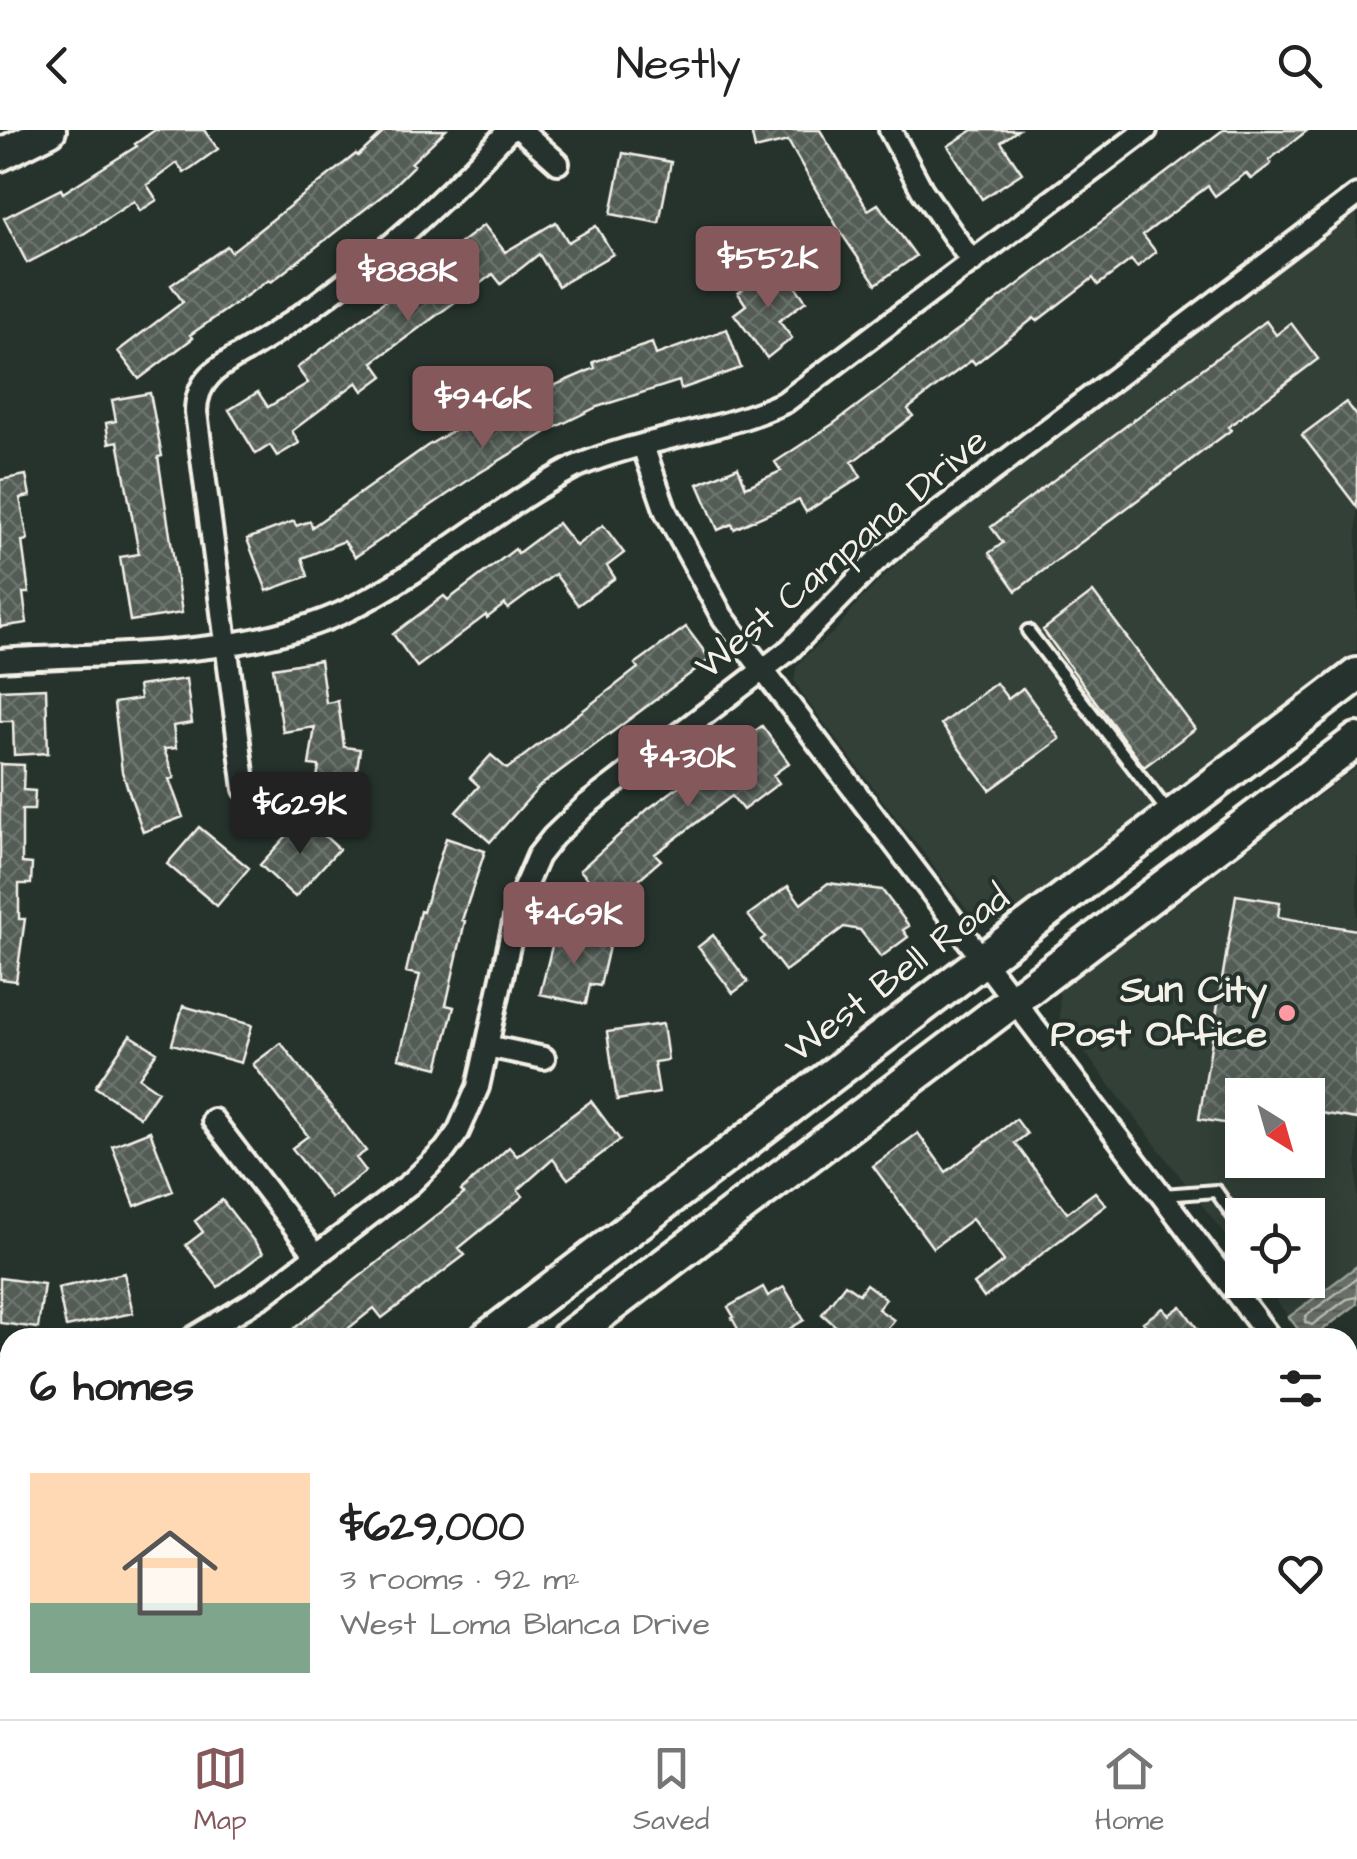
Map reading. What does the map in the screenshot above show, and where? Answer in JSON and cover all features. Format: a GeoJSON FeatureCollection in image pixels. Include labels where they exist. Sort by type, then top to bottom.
{"type":"FeatureCollection","features":[{"type":"Feature","properties":{"kind":"main road","name":"West Bell Road"},"geometry":{"type":"LineString","coordinates":[[499,1328],[1357,676]]}},
{"type":"Feature","properties":{"kind":"main road"},"geometry":{"type":"LineString","coordinates":[[581,1328],[1357,740]]}},
{"type":"Feature","properties":{"kind":"street"},"geometry":{"type":"LineString","coordinates":[[0,155],[50,130]]}},
{"type":"Feature","properties":{"kind":"street"},"geometry":{"type":"LineString","coordinates":[[245,789],[196,412],[200,387],[218,368],[304,314],[398,240],[509,130]]}},
{"type":"Feature","properties":{"kind":"street"},"geometry":{"type":"LineString","coordinates":[[521,130],[558,164]]}},
{"type":"Feature","properties":{"kind":"street"},"geometry":{"type":"LineString","coordinates":[[890,130],[922,190],[972,262]]}},
{"type":"Feature","properties":{"kind":"street"},"geometry":{"type":"LineString","coordinates":[[0,660],[228,645],[284,634],[352,608],[556,477],[596,458],[747,418],[785,402],[1146,130]]}},
{"type":"Feature","properties":{"kind":"street","name":"West Campana Drive"},"geometry":{"type":"LineString","coordinates":[[211,1328],[240,1312],[411,1183],[445,1150],[470,1110],[512,924],[527,878],[538,856],[577,813],[764,671],[900,542],[1357,195]]}},
{"type":"Feature","properties":{"kind":"street"},"geometry":{"type":"LineString","coordinates":[[642,446],[666,512],[722,616],[1225,1277]]}},
{"type":"Feature","properties":{"kind":"street"},"geometry":{"type":"LineString","coordinates":[[487,1046],[544,1058]]}},
{"type":"Feature","properties":{"kind":"street"},"geometry":{"type":"LineString","coordinates":[[213,1120],[316,1255]]}},
{"type":"Feature","properties":{"kind":"street"},"geometry":{"type":"LineString","coordinates":[[1240,1298],[1263,1328]]}},
{"type":"Feature","properties":{"kind":"lane"},"geometry":{"type":"LineString","coordinates":[[1028,631],[1172,817]]}},
{"type":"Feature","properties":{"kind":"lane"},"geometry":{"type":"LineString","coordinates":[[1163,1196],[1216,1192],[1225,1204]]}},
{"type":"Feature","properties":{"kind":"shaded area"},"geometry":{"type":"Polygon","coordinates":[[[1357,210],[1357,650],[1007,921],[983,923],[973,918],[804,697],[794,680],[796,669],[910,551],[1357,210]]]}},
{"type":"Feature","properties":{"kind":"shaded area"},"geometry":{"type":"Polygon","coordinates":[[[1357,767],[1357,1266],[1325,1290],[1325,1198],[1225,1198],[1225,1235],[1060,1020],[1059,991],[1357,767]]]}},
{"type":"Feature","properties":{"kind":"shaded area"},"geometry":{"type":"Polygon","coordinates":[[[1274,1298],[1314,1298],[1289,1317],[1274,1298]]]}},
{"type":"Feature","properties":{"kind":"water"},"geometry":{"type":"Polygon","coordinates":[[[1357,1266],[1357,1304],[1325,1328],[1297,1328],[1289,1317],[1314,1298],[1325,1298],[1325,1290],[1357,1266]]]}},
{"type":"Feature","properties":{"kind":"building"},"geometry":{"type":"Polygon","coordinates":[[[155,130],[204,130],[218,149],[184,173],[177,163],[147,185],[157,200],[140,211],[134,201],[85,233],[27,263],[4,218],[61,189],[63,193],[137,146],[155,130]]]}},
{"type":"Feature","properties":{"kind":"building"},"geometry":{"type":"Polygon","coordinates":[[[386,130],[446,130],[387,192],[271,282],[190,335],[193,338],[139,379],[118,351],[183,302],[171,285],[227,246],[231,252],[358,156],[386,130]]]}},
{"type":"Feature","properties":{"kind":"building"},"geometry":{"type":"Polygon","coordinates":[[[751,130],[820,130],[868,210],[878,204],[916,256],[876,284],[839,230],[788,141],[755,149],[751,130]]]}},
{"type":"Feature","properties":{"kind":"building"},"geometry":{"type":"Polygon","coordinates":[[[973,130],[1018,130],[1001,142],[1022,173],[982,199],[948,146],[973,130]]]}},
{"type":"Feature","properties":{"kind":"building"},"geometry":{"type":"Polygon","coordinates":[[[1223,130],[1308,130],[1251,179],[1246,173],[1215,196],[1208,186],[1143,235],[1156,252],[1137,267],[1131,260],[1098,285],[1093,278],[975,364],[972,360],[945,380],[908,409],[913,416],[852,462],[861,477],[806,512],[799,500],[734,529],[732,524],[718,530],[698,484],[738,467],[746,487],[781,471],[775,462],[833,424],[1223,130]]]}},
{"type":"Feature","properties":{"kind":"building"},"geometry":{"type":"Polygon","coordinates":[[[623,153],[671,162],[659,223],[611,214],[623,153]]]}},
{"type":"Feature","properties":{"kind":"building"},"geometry":{"type":"Polygon","coordinates":[[[556,222],[568,242],[596,226],[613,254],[558,286],[539,254],[501,284],[493,274],[373,362],[383,376],[363,391],[357,382],[292,431],[299,443],[277,456],[270,445],[256,454],[229,410],[258,392],[268,407],[308,383],[297,368],[484,225],[505,252],[556,222]]]}},
{"type":"Feature","properties":{"kind":"building"},"geometry":{"type":"Polygon","coordinates":[[[766,272],[776,284],[787,275],[806,301],[779,321],[792,338],[767,358],[734,314],[746,305],[738,293],[766,272]]]}},
{"type":"Feature","properties":{"kind":"building"},"geometry":{"type":"Polygon","coordinates":[[[1266,321],[1276,335],[1291,323],[1318,359],[1228,427],[1231,430],[1016,591],[989,553],[1003,543],[991,527],[1266,321]]]}},
{"type":"Feature","properties":{"kind":"building"},"geometry":{"type":"Polygon","coordinates":[[[727,329],[741,368],[681,389],[679,381],[597,407],[548,431],[476,475],[355,557],[344,541],[302,558],[308,576],[267,591],[247,539],[294,521],[296,526],[310,521],[312,527],[427,446],[508,398],[512,404],[595,368],[593,362],[652,343],[656,355],[727,329]]]}},
{"type":"Feature","properties":{"kind":"building"},"geometry":{"type":"Polygon","coordinates":[[[150,393],[182,613],[130,621],[120,557],[139,554],[118,441],[109,443],[106,423],[116,421],[112,400],[150,393]]]}},
{"type":"Feature","properties":{"kind":"building"},"geometry":{"type":"Polygon","coordinates":[[[1346,402],[1357,416],[1357,507],[1302,435],[1346,402]]]}},
{"type":"Feature","properties":{"kind":"building"},"geometry":{"type":"Polygon","coordinates":[[[26,475],[30,496],[20,498],[28,540],[22,541],[29,593],[23,593],[27,623],[0,627],[0,480],[26,475]]]}},
{"type":"Feature","properties":{"kind":"building"},"geometry":{"type":"Polygon","coordinates":[[[558,523],[576,546],[603,525],[624,553],[607,566],[615,578],[578,605],[555,574],[508,609],[505,604],[487,618],[486,615],[417,667],[393,634],[444,596],[448,600],[515,549],[518,553],[558,523]]]}},
{"type":"Feature","properties":{"kind":"building"},"geometry":{"type":"Polygon","coordinates":[[[1093,592],[1195,729],[1144,767],[1043,630],[1093,592]]]}},
{"type":"Feature","properties":{"kind":"building"},"geometry":{"type":"Polygon","coordinates":[[[686,627],[710,659],[540,786],[490,842],[456,812],[479,786],[470,778],[491,755],[507,769],[686,627]]]}},
{"type":"Feature","properties":{"kind":"building"},"geometry":{"type":"Polygon","coordinates":[[[320,660],[326,703],[338,701],[344,747],[360,749],[354,789],[364,790],[360,810],[313,803],[319,766],[309,765],[315,727],[283,732],[273,668],[320,660]]]}},
{"type":"Feature","properties":{"kind":"building"},"geometry":{"type":"Polygon","coordinates":[[[186,679],[192,723],[173,726],[176,748],[164,749],[174,778],[169,779],[183,817],[143,832],[122,772],[114,703],[140,699],[138,686],[186,679]]]}},
{"type":"Feature","properties":{"kind":"building"},"geometry":{"type":"Polygon","coordinates":[[[996,683],[1008,699],[1023,688],[1060,739],[990,790],[941,724],[996,683]]]}},
{"type":"Feature","properties":{"kind":"building"},"geometry":{"type":"Polygon","coordinates":[[[46,688],[48,753],[14,755],[13,721],[0,721],[0,690],[46,688]]]}},
{"type":"Feature","properties":{"kind":"building"},"geometry":{"type":"Polygon","coordinates":[[[762,726],[789,763],[773,775],[779,783],[743,810],[732,796],[655,854],[661,860],[624,892],[617,884],[603,896],[580,870],[648,809],[762,726]]]}},
{"type":"Feature","properties":{"kind":"building"},"geometry":{"type":"Polygon","coordinates":[[[0,764],[24,765],[23,790],[35,791],[34,810],[22,810],[22,863],[32,864],[31,884],[19,884],[19,919],[25,919],[16,981],[0,979],[0,764]]]}},
{"type":"Feature","properties":{"kind":"building"},"geometry":{"type":"Polygon","coordinates":[[[304,817],[339,849],[295,897],[260,865],[304,817]]]}},
{"type":"Feature","properties":{"kind":"building"},"geometry":{"type":"Polygon","coordinates":[[[199,827],[249,868],[217,906],[167,864],[199,827]]]}},
{"type":"Feature","properties":{"kind":"building"},"geometry":{"type":"Polygon","coordinates":[[[446,838],[485,851],[462,920],[465,921],[446,1005],[454,1007],[438,1068],[399,1058],[420,975],[406,972],[420,911],[423,912],[446,838]]]}},
{"type":"Feature","properties":{"kind":"building"},"geometry":{"type":"Polygon","coordinates":[[[828,883],[882,890],[909,926],[903,930],[908,937],[881,957],[860,930],[844,927],[785,971],[748,915],[788,886],[801,904],[828,883]]]}},
{"type":"Feature","properties":{"kind":"building","name":"Sun City Post Office"},"geometry":{"type":"Polygon","coordinates":[[[1236,895],[1280,902],[1278,917],[1357,930],[1357,1119],[1325,1114],[1325,1078],[1225,1078],[1225,1123],[1199,1119],[1236,895]]]}},
{"type":"Feature","properties":{"kind":"building"},"geometry":{"type":"Polygon","coordinates":[[[556,930],[610,942],[600,986],[590,984],[586,1004],[540,994],[556,930]]]}},
{"type":"Feature","properties":{"kind":"building"},"geometry":{"type":"Polygon","coordinates":[[[713,935],[748,982],[733,993],[698,947],[713,935]]]}},
{"type":"Feature","properties":{"kind":"building"},"geometry":{"type":"Polygon","coordinates":[[[183,1006],[252,1025],[241,1063],[172,1044],[183,1006]]]}},
{"type":"Feature","properties":{"kind":"building"},"geometry":{"type":"Polygon","coordinates":[[[663,1024],[668,1060],[654,1062],[659,1093],[617,1100],[607,1032],[663,1024]]]}},
{"type":"Feature","properties":{"kind":"building"},"geometry":{"type":"Polygon","coordinates":[[[130,1035],[157,1052],[139,1078],[158,1091],[140,1117],[95,1087],[130,1035]]]}},
{"type":"Feature","properties":{"kind":"building"},"geometry":{"type":"Polygon","coordinates":[[[281,1043],[366,1151],[356,1158],[366,1171],[331,1198],[292,1148],[308,1136],[253,1064],[281,1043]]]}},
{"type":"Feature","properties":{"kind":"building"},"geometry":{"type":"Polygon","coordinates":[[[591,1101],[620,1140],[568,1179],[553,1159],[518,1190],[523,1196],[459,1248],[465,1255],[382,1318],[374,1308],[349,1328],[295,1328],[464,1194],[461,1191],[509,1147],[517,1156],[591,1101]]]}},
{"type":"Feature","properties":{"kind":"building"},"geometry":{"type":"Polygon","coordinates":[[[1016,1119],[1027,1134],[1015,1143],[1067,1213],[1095,1192],[1106,1205],[984,1298],[974,1284],[1004,1261],[972,1219],[933,1248],[873,1166],[918,1133],[946,1172],[1016,1119]]]}},
{"type":"Feature","properties":{"kind":"building"},"geometry":{"type":"Polygon","coordinates":[[[150,1131],[173,1191],[135,1206],[112,1146],[150,1131]]]}},
{"type":"Feature","properties":{"kind":"building"},"geometry":{"type":"Polygon","coordinates":[[[222,1200],[263,1253],[218,1287],[186,1245],[203,1232],[195,1221],[222,1200]]]}},
{"type":"Feature","properties":{"kind":"building"},"geometry":{"type":"Polygon","coordinates":[[[124,1273],[133,1313],[66,1327],[58,1288],[124,1273]]]}},
{"type":"Feature","properties":{"kind":"building"},"geometry":{"type":"Polygon","coordinates":[[[0,1278],[44,1284],[38,1328],[0,1323],[0,1278]]]}},
{"type":"Feature","properties":{"kind":"building"},"geometry":{"type":"Polygon","coordinates":[[[845,1284],[859,1294],[866,1284],[886,1299],[878,1309],[894,1320],[888,1328],[838,1328],[822,1314],[845,1284]]]}},
{"type":"Feature","properties":{"kind":"building"},"geometry":{"type":"Polygon","coordinates":[[[763,1287],[768,1296],[784,1287],[804,1320],[791,1328],[738,1328],[728,1307],[763,1287]]]}},
{"type":"Feature","properties":{"kind":"building"},"geometry":{"type":"Polygon","coordinates":[[[1181,1306],[1197,1328],[1147,1328],[1143,1322],[1163,1308],[1169,1315],[1181,1306]]]}},
{"type":"Feature","properties":{"kind":"place","name":"Sun City Post Office"},"geometry":{"type":"Point","coordinates":[1287,1013]}}]}
